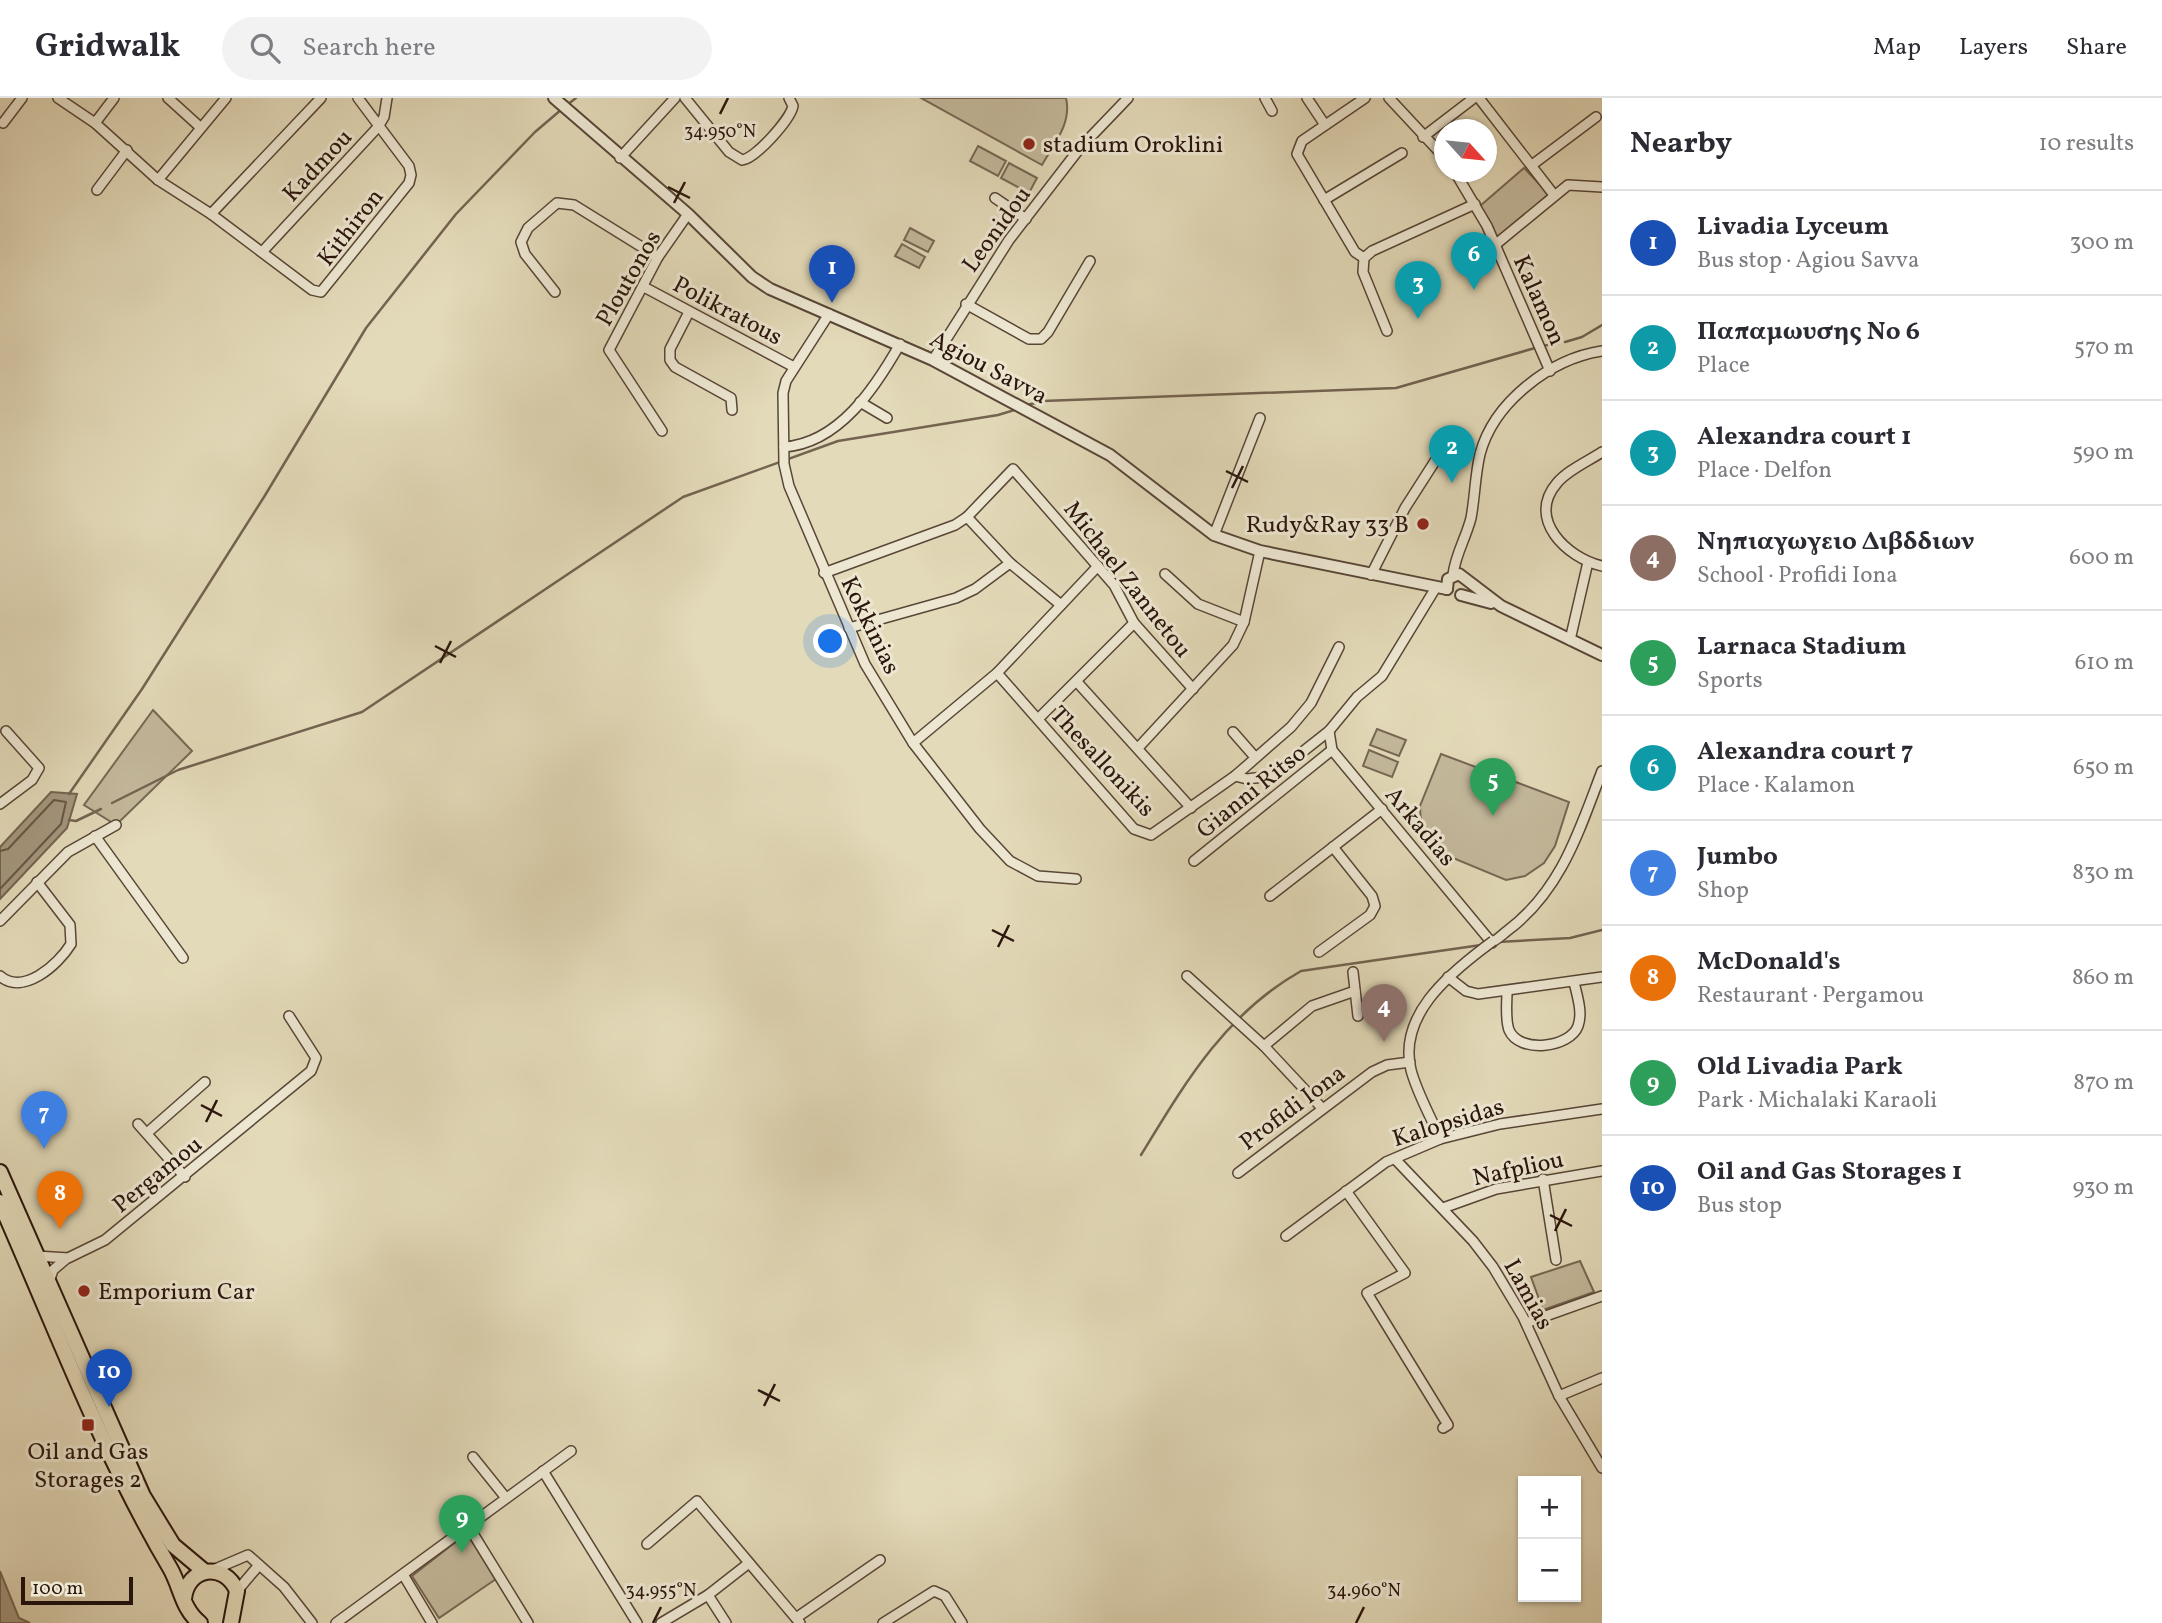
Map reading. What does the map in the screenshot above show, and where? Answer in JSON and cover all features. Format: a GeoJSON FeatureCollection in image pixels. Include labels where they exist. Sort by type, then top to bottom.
{"type":"FeatureCollection","features":[{"type":"Feature","properties":{"kind":"main road"},"geometry":{"type":"LineString","coordinates":[[0,1172],[143,1496],[173,1545],[208,1571],[228,1577],[237,1591],[231,1618],[218,1623]]}},
{"type":"Feature","properties":{"kind":"main road"},"geometry":{"type":"LineString","coordinates":[[0,1202],[141,1520],[177,1581],[190,1615],[200,1622]]}},
{"type":"Feature","properties":{"kind":"main road"},"geometry":{"type":"LineString","coordinates":[[184,1600],[188,1582],[208,1571]]}},
{"type":"Feature","properties":{"kind":"street"},"geometry":{"type":"LineString","coordinates":[[3,123],[22,98]]}},
{"type":"Feature","properties":{"kind":"street","name":"Kithiron"},"geometry":{"type":"LineString","coordinates":[[58,98],[95,123],[158,180],[211,214],[312,290],[321,292],[409,183],[409,166],[378,127]]}},
{"type":"Feature","properties":{"kind":"street"},"geometry":{"type":"LineString","coordinates":[[95,123],[114,98]]}},
{"type":"Feature","properties":{"kind":"street"},"geometry":{"type":"LineString","coordinates":[[168,98],[200,127]]}},
{"type":"Feature","properties":{"kind":"street"},"geometry":{"type":"LineString","coordinates":[[158,180],[226,98]]}},
{"type":"Feature","properties":{"kind":"street"},"geometry":{"type":"LineString","coordinates":[[211,214],[321,98]]}},
{"type":"Feature","properties":{"kind":"street"},"geometry":{"type":"LineString","coordinates":[[358,98],[378,127]]}},
{"type":"Feature","properties":{"kind":"street","name":"Kadmou"},"geometry":{"type":"LineString","coordinates":[[262,252],[378,127],[384,117],[387,98]]}},
{"type":"Feature","properties":{"kind":"street","name":"Agiou Savva"},"geometry":{"type":"LineString","coordinates":[[554,98],[592,129],[620,158],[688,214],[752,277],[770,289],[933,360],[1124,463],[1190,519],[1214,535],[1261,551],[1434,589],[1447,589]]}},
{"type":"Feature","properties":{"kind":"street"},"geometry":{"type":"LineString","coordinates":[[620,158],[675,98]]}},
{"type":"Feature","properties":{"kind":"street"},"geometry":{"type":"LineString","coordinates":[[685,98],[729,152],[742,160],[754,155],[788,118],[793,106],[789,98]]}},
{"type":"Feature","properties":{"kind":"street","name":"Leonidou"},"geometry":{"type":"LineString","coordinates":[[933,360],[966,304],[1026,219],[1080,148],[1128,98]]}},
{"type":"Feature","properties":{"kind":"street"},"geometry":{"type":"LineString","coordinates":[[1265,98],[1272,111]]}},
{"type":"Feature","properties":{"kind":"street"},"geometry":{"type":"LineString","coordinates":[[1307,98],[1325,125]]}},
{"type":"Feature","properties":{"kind":"street"},"geometry":{"type":"LineString","coordinates":[[1364,257],[1355,252],[1297,154],[1302,141],[1365,98]]}},
{"type":"Feature","properties":{"kind":"street"},"geometry":{"type":"LineString","coordinates":[[1389,98],[1434,147]]}},
{"type":"Feature","properties":{"kind":"street"},"geometry":{"type":"LineString","coordinates":[[1423,137],[1474,98]]}},
{"type":"Feature","properties":{"kind":"street"},"geometry":{"type":"LineString","coordinates":[[1479,98],[1554,195]]}},
{"type":"Feature","properties":{"kind":"street"},"geometry":{"type":"LineString","coordinates":[[1532,165],[1596,117]]}},
{"type":"Feature","properties":{"kind":"street"},"geometry":{"type":"LineString","coordinates":[[97,190],[127,150]]}},
{"type":"Feature","properties":{"kind":"street"},"geometry":{"type":"LineString","coordinates":[[1324,200],[1402,153]]}},
{"type":"Feature","properties":{"kind":"street","name":"Kalamon"},"geometry":{"type":"LineString","coordinates":[[1461,182],[1495,245],[1550,371]]}},
{"type":"Feature","properties":{"kind":"street"},"geometry":{"type":"LineString","coordinates":[[1495,245],[1554,195],[1573,184],[1602,187]]}},
{"type":"Feature","properties":{"kind":"street"},"geometry":{"type":"LineString","coordinates":[[995,198],[1026,219]]}},
{"type":"Feature","properties":{"kind":"street"},"geometry":{"type":"LineString","coordinates":[[555,292],[525,254],[521,242],[528,228],[557,203],[574,205],[658,257]]}},
{"type":"Feature","properties":{"kind":"street"},"geometry":{"type":"LineString","coordinates":[[1388,331],[1363,272],[1364,257],[1475,204]]}},
{"type":"Feature","properties":{"kind":"street","name":"Ploutonos"},"geometry":{"type":"LineString","coordinates":[[662,431],[608,350],[658,257],[688,214]]}},
{"type":"Feature","properties":{"kind":"street"},"geometry":{"type":"LineString","coordinates":[[966,304],[1029,338],[1041,339],[1048,332],[1090,261]]}},
{"type":"Feature","properties":{"kind":"street","name":"Polikratous"},"geometry":{"type":"LineString","coordinates":[[644,287],[794,367]]}},
{"type":"Feature","properties":{"kind":"street"},"geometry":{"type":"LineString","coordinates":[[689,313],[670,349],[670,360],[675,367],[731,398],[732,410]]}},
{"type":"Feature","properties":{"kind":"street","name":"Kokkinias"},"geometry":{"type":"LineString","coordinates":[[830,314],[794,367],[783,393],[785,464],[797,510],[810,532],[824,573],[864,664],[914,743],[980,829],[1010,861],[1038,876],[1076,879]]}},
{"type":"Feature","properties":{"kind":"street"},"geometry":{"type":"LineString","coordinates":[[784,450],[834,429],[860,402],[900,344]]}},
{"type":"Feature","properties":{"kind":"street"},"geometry":{"type":"LineString","coordinates":[[1453,575],[1471,515],[1479,460],[1486,439],[1506,406],[1550,371],[1582,356],[1602,351]]}},
{"type":"Feature","properties":{"kind":"street"},"geometry":{"type":"LineString","coordinates":[[860,402],[887,418]]}},
{"type":"Feature","properties":{"kind":"street"},"geometry":{"type":"LineString","coordinates":[[1214,535],[1260,418]]}},
{"type":"Feature","properties":{"kind":"street"},"geometry":{"type":"LineString","coordinates":[[1602,453],[1564,477],[1546,503],[1546,519],[1551,532],[1560,543],[1588,562],[1602,566]]}},
{"type":"Feature","properties":{"kind":"street"},"geometry":{"type":"LineString","coordinates":[[1371,575],[1405,508],[1437,458]]}},
{"type":"Feature","properties":{"kind":"street","name":"Michael Zannetou"},"geometry":{"type":"LineString","coordinates":[[824,573],[949,528],[967,517],[1013,469],[1114,585],[1134,623],[1193,689]]}},
{"type":"Feature","properties":{"kind":"street"},"geometry":{"type":"LineString","coordinates":[[967,517],[1010,563],[1061,605]]}},
{"type":"Feature","properties":{"kind":"street"},"geometry":{"type":"LineString","coordinates":[[1138,748],[1222,660],[1244,622],[1261,551]]}},
{"type":"Feature","properties":{"kind":"street"},"geometry":{"type":"LineString","coordinates":[[1570,640],[1588,562]]}},
{"type":"Feature","properties":{"kind":"street"},"geometry":{"type":"LineString","coordinates":[[849,628],[956,598],[975,589],[1010,563]]}},
{"type":"Feature","properties":{"kind":"street"},"geometry":{"type":"LineString","coordinates":[[914,743],[997,673],[1098,566]]}},
{"type":"Feature","properties":{"kind":"street"},"geometry":{"type":"LineString","coordinates":[[1165,574],[1198,604],[1244,622]]}},
{"type":"Feature","properties":{"kind":"street"},"geometry":{"type":"LineString","coordinates":[[1501,606],[1459,574],[1448,579],[1447,589],[1454,595],[1501,606],[1602,655]]}},
{"type":"Feature","properties":{"kind":"street"},"geometry":{"type":"LineString","coordinates":[[1461,595],[1467,587],[1467,580]]}},
{"type":"Feature","properties":{"kind":"street"},"geometry":{"type":"LineString","coordinates":[[1235,776],[1247,779],[1272,776],[1329,731],[1357,697],[1382,676],[1434,589]]}},
{"type":"Feature","properties":{"kind":"street"},"geometry":{"type":"LineString","coordinates":[[1038,719],[1134,623]]}},
{"type":"Feature","properties":{"kind":"street"},"geometry":{"type":"LineString","coordinates":[[1077,682],[1191,808],[1235,776],[1302,715],[1339,647]]}},
{"type":"Feature","properties":{"kind":"street","name":"Thesallonikis"},"geometry":{"type":"LineString","coordinates":[[997,673],[1141,833],[1158,832],[1191,808]]}},
{"type":"Feature","properties":{"kind":"street"},"geometry":{"type":"LineString","coordinates":[[0,804],[32,780],[39,768],[6,731]]}},
{"type":"Feature","properties":{"kind":"street"},"geometry":{"type":"LineString","coordinates":[[1329,731],[1332,750]]}},
{"type":"Feature","properties":{"kind":"street"},"geometry":{"type":"LineString","coordinates":[[1233,732],[1254,757]]}},
{"type":"Feature","properties":{"kind":"street","name":"Arkadias"},"geometry":{"type":"LineString","coordinates":[[1332,750],[1490,943]]}},
{"type":"Feature","properties":{"kind":"street","name":"Gianni Ritso"},"geometry":{"type":"LineString","coordinates":[[1194,861],[1332,750]]}},
{"type":"Feature","properties":{"kind":"street"},"geometry":{"type":"LineString","coordinates":[[1440,1139],[1410,1062],[1419,1017],[1433,993],[1448,977],[1532,910],[1552,886],[1566,863],[1602,771]]}},
{"type":"Feature","properties":{"kind":"street"},"geometry":{"type":"LineString","coordinates":[[1270,896],[1382,809]]}},
{"type":"Feature","properties":{"kind":"street"},"geometry":{"type":"LineString","coordinates":[[0,921],[74,848],[116,825]]}},
{"type":"Feature","properties":{"kind":"street"},"geometry":{"type":"LineString","coordinates":[[95,836],[183,958]]}},
{"type":"Feature","properties":{"kind":"street"},"geometry":{"type":"LineString","coordinates":[[1319,952],[1370,915],[1375,904],[1333,847]]}},
{"type":"Feature","properties":{"kind":"street"},"geometry":{"type":"LineString","coordinates":[[0,976],[11,983],[28,982],[71,944],[70,925],[37,882]]}},
{"type":"Feature","properties":{"kind":"street"},"geometry":{"type":"LineString","coordinates":[[1353,972],[1358,1016]]}},
{"type":"Feature","properties":{"kind":"street"},"geometry":{"type":"LineString","coordinates":[[1187,976],[1264,1046],[1321,1107]]}},
{"type":"Feature","properties":{"kind":"street"},"geometry":{"type":"LineString","coordinates":[[1448,977],[1469,993],[1507,991],[1602,977]]}},
{"type":"Feature","properties":{"kind":"street"},"geometry":{"type":"LineString","coordinates":[[1507,991],[1508,1026],[1515,1037],[1531,1044],[1562,1042],[1573,1035],[1579,1023],[1574,982]]}},
{"type":"Feature","properties":{"kind":"street"},"geometry":{"type":"LineString","coordinates":[[1264,1046],[1312,1006],[1355,991]]}},
{"type":"Feature","properties":{"kind":"street","name":"Pergamou"},"geometry":{"type":"LineString","coordinates":[[49,1282],[53,1270],[68,1258],[111,1236],[314,1067],[315,1055],[289,1016]]}},
{"type":"Feature","properties":{"kind":"street","name":"Profidi Iona"},"geometry":{"type":"LineString","coordinates":[[1238,1172],[1321,1107],[1377,1068],[1410,1062]]}},
{"type":"Feature","properties":{"kind":"street"},"geometry":{"type":"LineString","coordinates":[[147,1133],[205,1082]]}},
{"type":"Feature","properties":{"kind":"street","name":"Kalopsidas"},"geometry":{"type":"LineString","coordinates":[[1286,1236],[1386,1162],[1440,1139],[1500,1124],[1602,1109]]}},
{"type":"Feature","properties":{"kind":"street"},"geometry":{"type":"LineString","coordinates":[[138,1124],[185,1177]]}},
{"type":"Feature","properties":{"kind":"street","name":"Lamias"},"geometry":{"type":"LineString","coordinates":[[1395,1159],[1443,1208],[1493,1267],[1526,1323],[1559,1396],[1602,1468]]}},
{"type":"Feature","properties":{"kind":"street","name":"Nafpliou"},"geometry":{"type":"LineString","coordinates":[[1443,1208],[1496,1189],[1602,1171]]}},
{"type":"Feature","properties":{"kind":"street"},"geometry":{"type":"LineString","coordinates":[[1543,1179],[1556,1260]]}},
{"type":"Feature","properties":{"kind":"street"},"geometry":{"type":"LineString","coordinates":[[1346,1191],[1405,1273],[1367,1293],[1448,1424],[1443,1428]]}},
{"type":"Feature","properties":{"kind":"street"},"geometry":{"type":"LineString","coordinates":[[37,1256],[68,1258]]}},
{"type":"Feature","properties":{"kind":"street"},"geometry":{"type":"LineString","coordinates":[[1526,1323],[1602,1296]]}},
{"type":"Feature","properties":{"kind":"street"},"geometry":{"type":"LineString","coordinates":[[1559,1396],[1602,1378]]}},
{"type":"Feature","properties":{"kind":"street"},"geometry":{"type":"LineString","coordinates":[[336,1623],[404,1576],[571,1451]]}},
{"type":"Feature","properties":{"kind":"street"},"geometry":{"type":"LineString","coordinates":[[473,1457],[506,1498]]}},
{"type":"Feature","properties":{"kind":"street"},"geometry":{"type":"LineString","coordinates":[[543,1471],[637,1623]]}},
{"type":"Feature","properties":{"kind":"street"},"geometry":{"type":"LineString","coordinates":[[647,1544],[696,1501],[798,1620],[880,1560]]}},
{"type":"Feature","properties":{"kind":"street"},"geometry":{"type":"LineString","coordinates":[[470,1527],[528,1623]]}},
{"type":"Feature","properties":{"kind":"street"},"geometry":{"type":"LineString","coordinates":[[208,1571],[248,1555],[284,1587],[312,1623]]}},
{"type":"Feature","properties":{"kind":"street"},"geometry":{"type":"LineString","coordinates":[[661,1623],[708,1595],[749,1563]]}},
{"type":"Feature","properties":{"kind":"street"},"geometry":{"type":"LineString","coordinates":[[237,1591],[246,1576],[259,1565]]}},
{"type":"Feature","properties":{"kind":"street"},"geometry":{"type":"LineString","coordinates":[[404,1576],[432,1623]]}},
{"type":"Feature","properties":{"kind":"street"},"geometry":{"type":"LineString","coordinates":[[883,1623],[934,1591],[945,1596],[962,1623]]}},
{"type":"Feature","properties":{"kind":"street"},"geometry":{"type":"LineString","coordinates":[[708,1595],[726,1623]]}},
{"type":"Feature","properties":{"kind":"shaded area","name":"stadium Oroklini"},"geometry":{"type":"Polygon","coordinates":[[[921,98],[1066,98],[1067,107],[1061,133],[1042,165],[921,98]]]}},
{"type":"Feature","properties":{"kind":"shaded area"},"geometry":{"type":"Polygon","coordinates":[[[978,146],[1006,161],[998,176],[970,161],[978,146]]]}},
{"type":"Feature","properties":{"kind":"shaded area"},"geometry":{"type":"Polygon","coordinates":[[[1009,163],[1037,178],[1029,193],[1001,178],[1009,163]]]}},
{"type":"Feature","properties":{"kind":"shaded area"},"geometry":{"type":"Polygon","coordinates":[[[1524,168],[1549,194],[1496,238],[1480,206],[1524,168]]]}},
{"type":"Feature","properties":{"kind":"shaded area"},"geometry":{"type":"Polygon","coordinates":[[[910,228],[934,241],[928,252],[904,240],[910,228]]]}},
{"type":"Feature","properties":{"kind":"shaded area"},"geometry":{"type":"Polygon","coordinates":[[[902,244],[925,257],[919,268],[895,256],[902,244]]]}},
{"type":"Feature","properties":{"kind":"shaded area"},"geometry":{"type":"Polygon","coordinates":[[[153,710],[192,751],[116,825],[84,805],[153,710]]]}},
{"type":"Feature","properties":{"kind":"shaded area"},"geometry":{"type":"Polygon","coordinates":[[[1377,729],[1406,740],[1399,756],[1370,745],[1377,729]]]}},
{"type":"Feature","properties":{"kind":"shaded area"},"geometry":{"type":"Polygon","coordinates":[[[1369,750],[1398,762],[1392,777],[1363,766],[1369,750]]]}},
{"type":"Feature","properties":{"kind":"shaded area"},"geometry":{"type":"Polygon","coordinates":[[[1441,754],[1569,802],[1555,846],[1544,863],[1525,876],[1506,880],[1436,851],[1421,825],[1420,806],[1441,754]]]}},
{"type":"Feature","properties":{"kind":"shaded area"},"geometry":{"type":"Polygon","coordinates":[[[1580,1261],[1594,1292],[1543,1310],[1531,1277],[1580,1261]]]}},
{"type":"Feature","properties":{"kind":"shaded area"},"geometry":{"type":"Polygon","coordinates":[[[471,1530],[496,1579],[439,1618],[412,1576],[471,1530]]]}},
{"type":"Feature","properties":{"kind":"water"},"geometry":{"type":"Polygon","coordinates":[[[51,792],[77,794],[67,828],[0,899],[0,847],[51,792]]]}},
{"type":"Feature","properties":{"kind":"water"},"geometry":{"type":"Polygon","coordinates":[[[0,1571],[19,1618],[30,1623],[0,1623],[0,1571]]]}},
{"type":"Feature","properties":{"kind":"waterway"},"geometry":{"type":"LineString","coordinates":[[567,105],[576,98]]}},
{"type":"Feature","properties":{"kind":"waterway"},"geometry":{"type":"LineString","coordinates":[[69,794],[142,689],[264,497],[366,328],[456,214],[535,132],[562,109]]}},
{"type":"Feature","properties":{"kind":"waterway"},"geometry":{"type":"LineString","coordinates":[[1565,342],[1582,337],[1602,325]]}},
{"type":"Feature","properties":{"kind":"waterway"},"geometry":{"type":"LineString","coordinates":[[1542,346],[1559,343]]}},
{"type":"Feature","properties":{"kind":"waterway"},"geometry":{"type":"LineString","coordinates":[[1027,405],[1043,401],[1396,388],[1535,348]]}},
{"type":"Feature","properties":{"kind":"waterway"},"geometry":{"type":"LineString","coordinates":[[112,803],[178,770],[362,712],[683,497],[838,441],[998,415],[1018,409]]}},
{"type":"Feature","properties":{"kind":"waterway"},"geometry":{"type":"LineString","coordinates":[[69,820],[76,821],[101,809]]}},
{"type":"Feature","properties":{"kind":"waterway"},"geometry":{"type":"LineString","coordinates":[[1498,942],[1570,938],[1602,930]]}},
{"type":"Feature","properties":{"kind":"waterway"},"geometry":{"type":"LineString","coordinates":[[1141,1155],[1209,1052],[1250,1008],[1301,971],[1481,945]]}},
{"type":"Feature","properties":{"kind":"place","name":"stadium Oroklini"},"geometry":{"type":"Point","coordinates":[1029,144]}},
{"type":"Feature","properties":{"kind":"place","name":"Alexandra court 7"},"geometry":{"type":"Point","coordinates":[1474,290]}},
{"type":"Feature","properties":{"kind":"place","name":"Livadia Lyceum"},"geometry":{"type":"Point","coordinates":[832,303]}},
{"type":"Feature","properties":{"kind":"place","name":"Alexandra court 1"},"geometry":{"type":"Point","coordinates":[1418,319]}},
{"type":"Feature","properties":{"kind":"place","name":"Παπαμωυσης No 6"},"geometry":{"type":"Point","coordinates":[1452,483]}},
{"type":"Feature","properties":{"kind":"place","name":"Rudy&Ray 33 B"},"geometry":{"type":"Point","coordinates":[1423,524]}},
{"type":"Feature","properties":{"kind":"place","name":"Larnaca Stadium"},"geometry":{"type":"Point","coordinates":[1493,816]}},
{"type":"Feature","properties":{"kind":"place","name":"Νηπιαγωγειο Διβδδιων"},"geometry":{"type":"Point","coordinates":[1384,1042]}},
{"type":"Feature","properties":{"kind":"place","name":"Jumbo"},"geometry":{"type":"Point","coordinates":[44,1149]}},
{"type":"Feature","properties":{"kind":"place","name":"McDonald's"},"geometry":{"type":"Point","coordinates":[60,1229]}},
{"type":"Feature","properties":{"kind":"place","name":"Emporium Car"},"geometry":{"type":"Point","coordinates":[84,1291]}},
{"type":"Feature","properties":{"kind":"place","name":"Oil and Gas Storages 1"},"geometry":{"type":"Point","coordinates":[109,1407]}},
{"type":"Feature","properties":{"kind":"place","name":"Oil and Gas Storages 2"},"geometry":{"type":"Point","coordinates":[88,1425]}},
{"type":"Feature","properties":{"kind":"place","name":"Old Livadia Park"},"geometry":{"type":"Point","coordinates":[462,1553]}}]}
